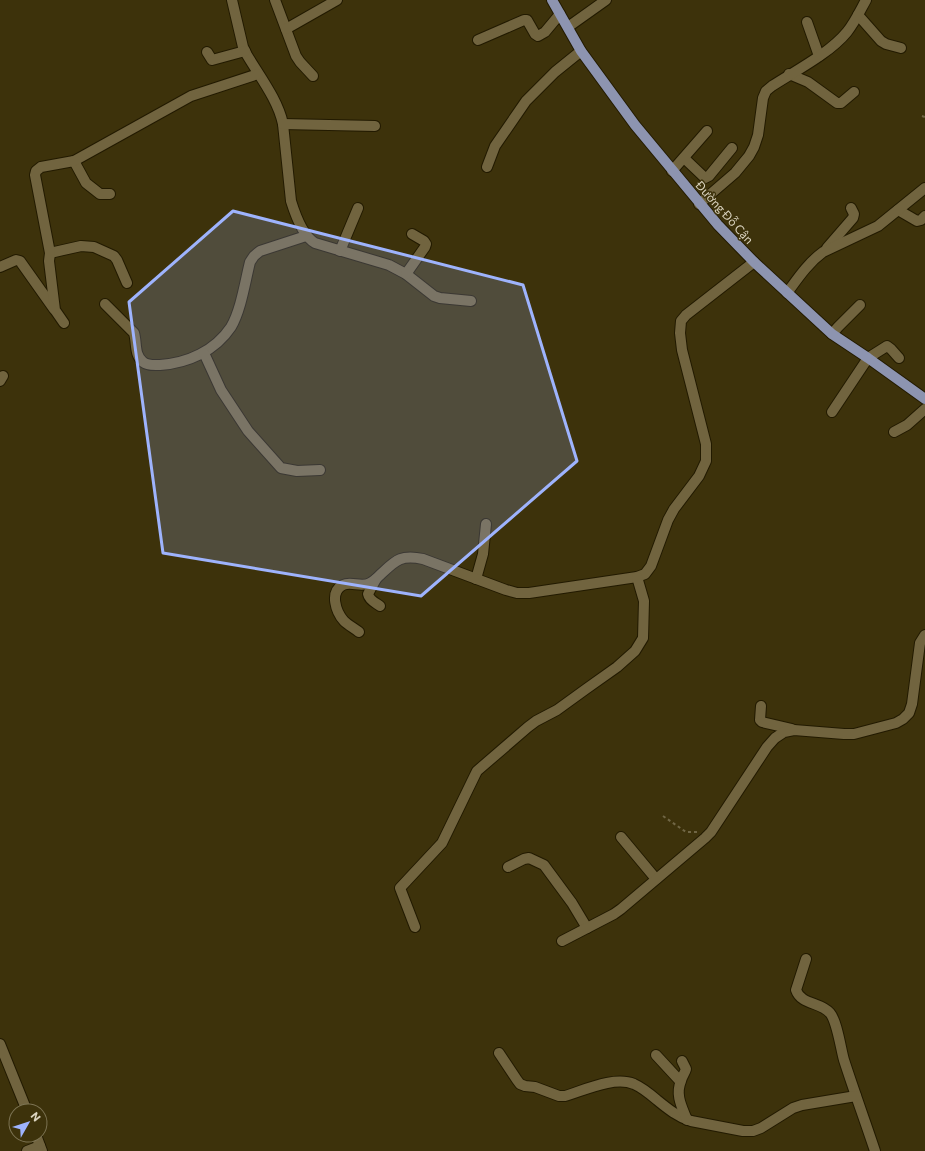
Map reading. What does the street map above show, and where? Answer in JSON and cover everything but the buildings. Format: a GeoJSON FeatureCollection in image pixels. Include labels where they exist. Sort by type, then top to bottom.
{"type":"FeatureCollection","features":[{"type":"Feature","properties":{"kind":"main road","name":"Đường Đỗ Cận"},"geometry":{"type":"LineString","coordinates":[[552,0],[581,51],[635,126],[718,225],[754,262],[832,334],[925,399]]}},
{"type":"Feature","properties":{"kind":"street"},"geometry":{"type":"LineString","coordinates":[[232,0],[245,51],[277,104],[281,114],[291,201],[306,236],[310,241],[315,243],[389,265],[406,274],[428,293],[434,296],[471,301]]}},
{"type":"Feature","properties":{"kind":"street"},"geometry":{"type":"LineString","coordinates":[[275,0],[296,56],[313,76]]}},
{"type":"Feature","properties":{"kind":"street"},"geometry":{"type":"LineString","coordinates":[[286,29],[337,0]]}},
{"type":"Feature","properties":{"kind":"street"},"geometry":{"type":"LineString","coordinates":[[568,27],[606,0]]}},
{"type":"Feature","properties":{"kind":"street"},"geometry":{"type":"LineString","coordinates":[[699,204],[735,173],[749,156],[758,135],[763,98],[766,91],[789,74],[819,56],[842,37],[847,32],[866,0]]}},
{"type":"Feature","properties":{"kind":"street"},"geometry":{"type":"LineString","coordinates":[[478,40],[524,20],[527,20],[535,34],[538,36],[545,32],[560,14]]}},
{"type":"Feature","properties":{"kind":"street"},"geometry":{"type":"LineString","coordinates":[[858,15],[881,42],[901,48]]}},
{"type":"Feature","properties":{"kind":"street"},"geometry":{"type":"LineString","coordinates":[[807,22],[819,56]]}},
{"type":"Feature","properties":{"kind":"street"},"geometry":{"type":"LineString","coordinates":[[207,52],[212,60],[245,51]]}},
{"type":"Feature","properties":{"kind":"street"},"geometry":{"type":"LineString","coordinates":[[487,167],[495,146],[526,101],[555,72],[581,51]]}},
{"type":"Feature","properties":{"kind":"street"},"geometry":{"type":"LineString","coordinates":[[55,310],[49,261],[50,253],[34,174],[36,171],[40,167],[74,161],[186,98],[258,74]]}},
{"type":"Feature","properties":{"kind":"street"},"geometry":{"type":"LineString","coordinates":[[789,74],[808,82],[837,103],[841,103],[854,92]]}},
{"type":"Feature","properties":{"kind":"street"},"geometry":{"type":"LineString","coordinates":[[283,124],[375,126]]}},
{"type":"Feature","properties":{"kind":"street"},"geometry":{"type":"LineString","coordinates":[[672,171],[707,131]]}},
{"type":"Feature","properties":{"kind":"street"},"geometry":{"type":"LineString","coordinates":[[684,158],[704,178],[709,176],[732,148]]}},
{"type":"Feature","properties":{"kind":"street"},"geometry":{"type":"LineString","coordinates":[[74,161],[86,183],[100,194],[110,194]]}},
{"type":"Feature","properties":{"kind":"street"},"geometry":{"type":"LineString","coordinates":[[823,252],[878,226],[925,188]]}},
{"type":"Feature","properties":{"kind":"street"},"geometry":{"type":"LineString","coordinates":[[340,251],[358,208]]}},
{"type":"Feature","properties":{"kind":"street"},"geometry":{"type":"LineString","coordinates":[[787,293],[810,263],[823,252],[851,222],[854,214],[851,208]]}},
{"type":"Feature","properties":{"kind":"street"},"geometry":{"type":"LineString","coordinates":[[898,210],[917,221],[921,220],[925,216]]}},
{"type":"Feature","properties":{"kind":"street"},"geometry":{"type":"LineString","coordinates":[[406,274],[426,244],[424,241],[412,234]]}},
{"type":"Feature","properties":{"kind":"street"},"geometry":{"type":"LineString","coordinates":[[105,304],[134,333],[136,339],[136,352],[144,363],[150,365],[172,364],[184,361],[204,353],[224,337],[237,314],[250,262],[254,256],[260,251],[306,236]]}},
{"type":"Feature","properties":{"kind":"street"},"geometry":{"type":"LineString","coordinates":[[50,253],[81,246],[94,247],[114,256],[127,283]]}},
{"type":"Feature","properties":{"kind":"street"},"geometry":{"type":"LineString","coordinates":[[0,267],[16,260],[20,261],[64,323]]}},
{"type":"Feature","properties":{"kind":"street"},"geometry":{"type":"LineString","coordinates":[[359,632],[341,618],[335,598],[339,589],[343,585],[348,584],[369,584],[393,563],[402,558],[412,556],[423,559],[517,593],[529,593],[637,577],[645,574],[651,566],[668,520],[699,476],[706,461],[706,444],[682,350],[680,333],[681,322],[686,315],[754,262]]}},
{"type":"Feature","properties":{"kind":"street"},"geometry":{"type":"LineString","coordinates":[[832,334],[838,326],[860,305]]}},
{"type":"Feature","properties":{"kind":"street"},"geometry":{"type":"LineString","coordinates":[[832,412],[868,358],[887,346],[899,358]]}},
{"type":"Feature","properties":{"kind":"street"},"geometry":{"type":"LineString","coordinates":[[204,353],[221,390],[248,431],[281,468],[297,471],[320,470]]}},
{"type":"Feature","properties":{"kind":"street"},"geometry":{"type":"LineString","coordinates":[[894,432],[907,425],[925,409]]}},
{"type":"Feature","properties":{"kind":"street"},"geometry":{"type":"LineString","coordinates":[[476,579],[483,554],[486,524]]}},
{"type":"Feature","properties":{"kind":"street"},"geometry":{"type":"LineString","coordinates":[[414,927],[400,888],[442,842],[474,775],[528,727],[557,710],[617,667],[635,651],[642,638],[644,601],[637,577]]}},
{"type":"Feature","properties":{"kind":"street"},"geometry":{"type":"LineString","coordinates":[[376,579],[368,594],[370,599],[380,606]]}},
{"type":"Feature","properties":{"kind":"street"},"geometry":{"type":"LineString","coordinates":[[761,706],[760,720],[762,722],[794,730],[854,734],[896,723],[909,713],[912,704],[920,643],[924,637]]}},
{"type":"Feature","properties":{"kind":"street"},"geometry":{"type":"LineString","coordinates":[[562,941],[621,909],[705,838],[711,832],[767,747],[775,738],[784,732],[794,730]]}},
{"type":"Feature","properties":{"kind":"street"},"geometry":{"type":"LineString","coordinates":[[621,837],[656,879]]}},
{"type":"Feature","properties":{"kind":"street"},"geometry":{"type":"LineString","coordinates":[[508,867],[528,858],[544,865],[572,903],[587,928]]}},
{"type":"Feature","properties":{"kind":"street"},"geometry":{"type":"LineString","coordinates":[[806,959],[796,990],[802,999],[825,1009],[834,1020],[844,1059],[875,1151]]}},
{"type":"Feature","properties":{"kind":"street"},"geometry":{"type":"LineString","coordinates":[[0,1044],[24,1103]]}},
{"type":"Feature","properties":{"kind":"street"},"geometry":{"type":"LineString","coordinates":[[499,1053],[520,1084],[525,1086],[559,1096],[565,1096],[608,1083],[620,1081],[633,1084],[644,1089],[674,1114],[687,1120],[743,1131],[753,1132],[802,1104],[856,1096]]}},
{"type":"Feature","properties":{"kind":"street"},"geometry":{"type":"LineString","coordinates":[[656,1055],[680,1081]]}},
{"type":"Feature","properties":{"kind":"street"},"geometry":{"type":"LineString","coordinates":[[682,1062],[686,1069],[680,1081],[678,1098],[687,1120]]}},
{"type":"Feature","properties":{"kind":"street"},"geometry":{"type":"LineString","coordinates":[[27,1151],[41,1148]]}},
{"type":"Feature","properties":{"kind":"path"},"geometry":{"type":"LineString","coordinates":[[663,816],[686,832],[711,832]]}},
{"type":"Feature","properties":{"kind":"highlighted area"},"geometry":{"type":"Polygon","coordinates":[[[233,211],[523,285],[577,461],[421,596],[163,553],[129,302],[233,211]]]}}]}
